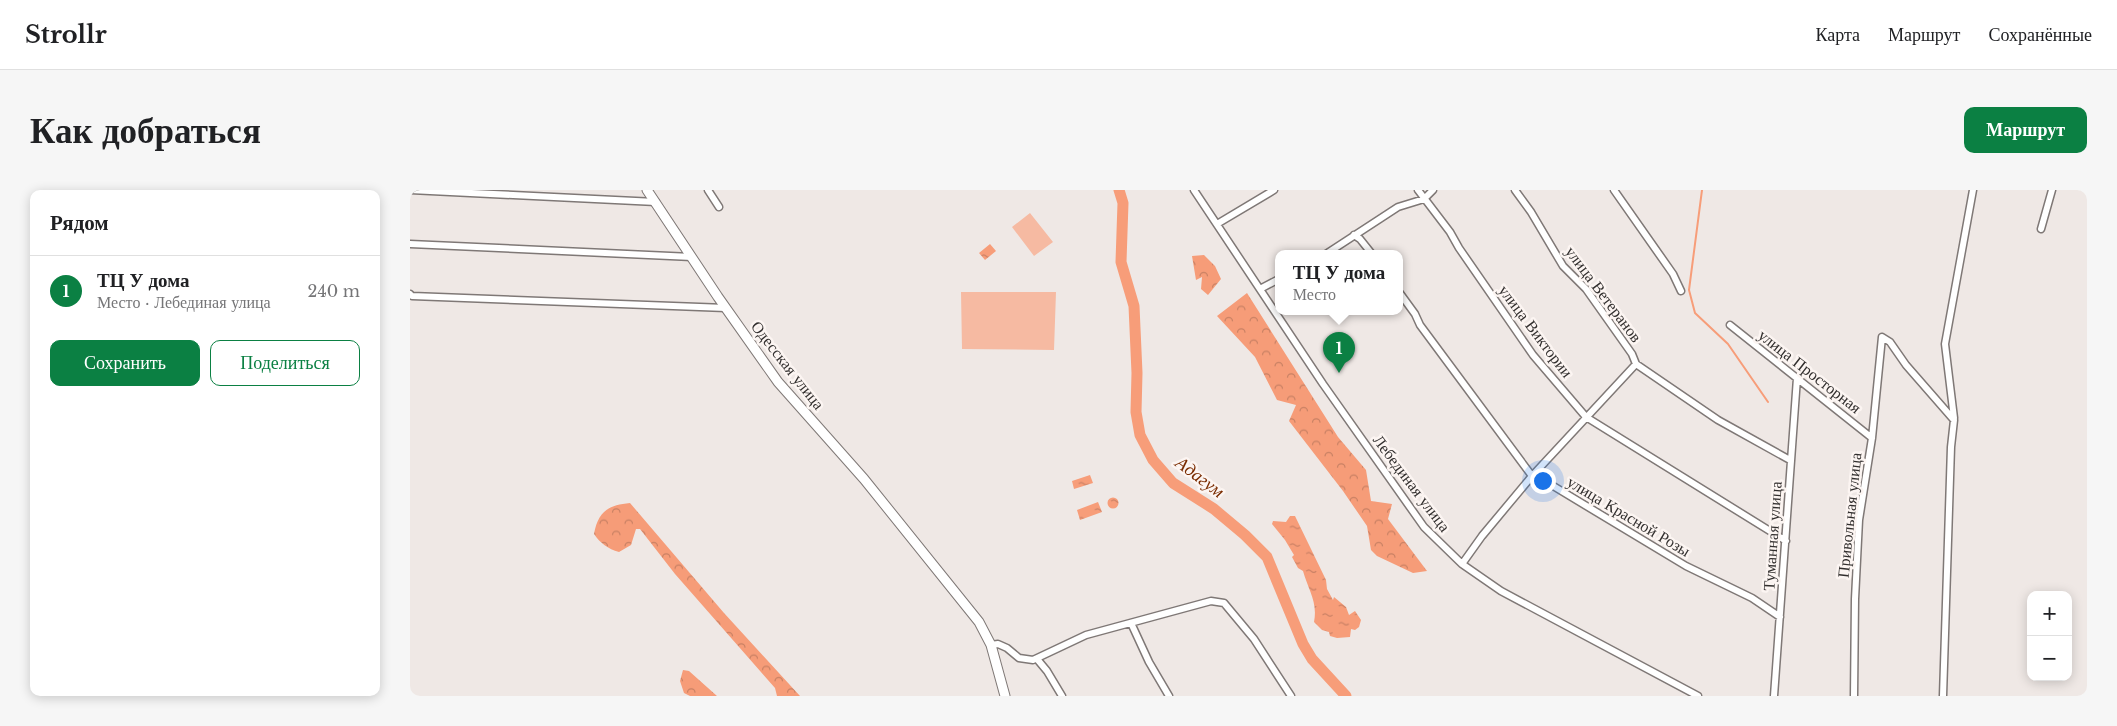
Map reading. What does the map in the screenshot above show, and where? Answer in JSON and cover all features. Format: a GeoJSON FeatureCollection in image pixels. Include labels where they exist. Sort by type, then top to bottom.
{"type":"FeatureCollection","features":[{"type":"Feature","properties":{"kind":"main road","name":"Одесская улица"},"geometry":{"type":"LineString","coordinates":[[648,190],[726,308],[778,382],[864,479],[979,622],[991,645],[1005,696]]}},
{"type":"Feature","properties":{"kind":"street"},"geometry":{"type":"LineString","coordinates":[[410,190],[656,202]]}},
{"type":"Feature","properties":{"kind":"street"},"geometry":{"type":"LineString","coordinates":[[708,190],[719,207]]}},
{"type":"Feature","properties":{"kind":"street","name":"Лебединая улица"},"geometry":{"type":"LineString","coordinates":[[1194,190],[1275,311]]}},
{"type":"Feature","properties":{"kind":"street"},"geometry":{"type":"LineString","coordinates":[[1217,224],[1274,190]]}},
{"type":"Feature","properties":{"kind":"street","name":"улица Виктории"},"geometry":{"type":"LineString","coordinates":[[1418,190],[1450,232],[1532,355],[1586,417],[1786,541]]}},
{"type":"Feature","properties":{"kind":"street"},"geometry":{"type":"LineString","coordinates":[[1332,250],[1398,207],[1424,199],[1433,190]]}},
{"type":"Feature","properties":{"kind":"street","name":"улица Ветеранов"},"geometry":{"type":"LineString","coordinates":[[1515,190],[1532,212],[1563,266],[1586,289],[1632,354],[1636,364],[1718,420],[1790,460]]}},
{"type":"Feature","properties":{"kind":"street"},"geometry":{"type":"LineString","coordinates":[[1614,190],[1672,274],[1681,291]]}},
{"type":"Feature","properties":{"kind":"street"},"geometry":{"type":"LineString","coordinates":[[1943,696],[1954,420],[1945,344],[1973,190]]}},
{"type":"Feature","properties":{"kind":"street"},"geometry":{"type":"LineString","coordinates":[[2041,229],[2052,190]]}},
{"type":"Feature","properties":{"kind":"street"},"geometry":{"type":"LineString","coordinates":[[1354,235],[1369,250]]}},
{"type":"Feature","properties":{"kind":"street"},"geometry":{"type":"LineString","coordinates":[[410,244],[692,257]]}},
{"type":"Feature","properties":{"kind":"street"},"geometry":{"type":"LineString","coordinates":[[1260,289],[1275,281]]}},
{"type":"Feature","properties":{"kind":"street"},"geometry":{"type":"LineString","coordinates":[[410,294],[412,296],[726,308]]}},
{"type":"Feature","properties":{"kind":"street","name":"улица Красной Розы"},"geometry":{"type":"LineString","coordinates":[[1403,298],[1415,314],[1420,325],[1532,476],[1540,478],[1686,566],[1752,598],[1780,617]]}},
{"type":"Feature","properties":{"kind":"street","name":"Лебединая улица"},"geometry":{"type":"LineString","coordinates":[[1278,315],[1410,508],[1444,548],[1462,564],[1501,592],[1698,696]]}},
{"type":"Feature","properties":{"kind":"street","name":"улица Просторная"},"geometry":{"type":"LineString","coordinates":[[1730,325],[1872,438]]}},
{"type":"Feature","properties":{"kind":"street","name":"Привольная улица"},"geometry":{"type":"LineString","coordinates":[[1854,696],[1855,599],[1859,520],[1872,438],[1882,337],[1890,342],[1906,365],[1954,420]]}},
{"type":"Feature","properties":{"kind":"street"},"geometry":{"type":"LineString","coordinates":[[1462,564],[1482,536],[1532,476],[1636,364]]}},
{"type":"Feature","properties":{"kind":"street","name":"Туманная улица"},"geometry":{"type":"LineString","coordinates":[[1774,696],[1797,378]]}},
{"type":"Feature","properties":{"kind":"street"},"geometry":{"type":"LineString","coordinates":[[991,645],[998,644],[1007,648],[1019,658],[1026,660],[1037,659],[1086,635],[1212,601],[1220,601],[1224,603],[1254,639],[1292,696]]}},
{"type":"Feature","properties":{"kind":"street"},"geometry":{"type":"LineString","coordinates":[[1131,623],[1149,662],[1169,696]]}},
{"type":"Feature","properties":{"kind":"street"},"geometry":{"type":"LineString","coordinates":[[1037,659],[1047,671],[1062,696]]}},
{"type":"Feature","properties":{"kind":"green space"},"geometry":{"type":"Polygon","coordinates":[[[1204,255],[1215,266],[1221,279],[1208,295],[1201,289],[1202,277],[1196,280],[1192,256],[1204,255]]]}},
{"type":"Feature","properties":{"kind":"green space"},"geometry":{"type":"Polygon","coordinates":[[[1247,293],[1338,437],[1366,470],[1371,501],[1392,504],[1388,519],[1427,571],[1413,573],[1377,556],[1371,550],[1367,526],[1343,491],[1289,421],[1296,405],[1277,400],[1255,357],[1217,316],[1247,293]]]}},
{"type":"Feature","properties":{"kind":"green space"},"geometry":{"type":"Polygon","coordinates":[[[630,503],[724,613],[800,696],[777,696],[775,688],[675,574],[640,529],[636,529],[631,545],[619,552],[599,540],[594,534],[601,515],[610,508],[630,503]]]}},
{"type":"Feature","properties":{"kind":"green space"},"geometry":{"type":"Polygon","coordinates":[[[683,670],[689,671],[717,696],[690,696],[684,693],[680,681],[683,670]]]}},
{"type":"Feature","properties":{"kind":"shaded area"},"geometry":{"type":"Polygon","coordinates":[[[1030,213],[1053,242],[1034,256],[1012,227],[1030,213]]]}},
{"type":"Feature","properties":{"kind":"shaded area"},"geometry":{"type":"Polygon","coordinates":[[[961,292],[1056,292],[1054,350],[962,349],[961,292]]]}},
{"type":"Feature","properties":{"kind":"water"},"geometry":{"type":"Polygon","coordinates":[[[990,244],[996,251],[985,260],[979,253],[990,244]]]}},
{"type":"Feature","properties":{"kind":"water"},"geometry":{"type":"Polygon","coordinates":[[[1090,475],[1093,483],[1074,489],[1072,481],[1090,475]]]}},
{"type":"Feature","properties":{"kind":"water"},"geometry":{"type":"Polygon","coordinates":[[[1113,497],[1119,503],[1113,509],[1107,503],[1113,497]]]}},
{"type":"Feature","properties":{"kind":"water"},"geometry":{"type":"Polygon","coordinates":[[[1098,502],[1102,512],[1080,520],[1077,510],[1098,502]]]}},
{"type":"Feature","properties":{"kind":"water"},"geometry":{"type":"Polygon","coordinates":[[[1290,516],[1295,516],[1326,580],[1327,589],[1333,600],[1334,597],[1346,607],[1349,615],[1355,611],[1361,620],[1359,627],[1355,630],[1351,629],[1350,637],[1337,638],[1330,636],[1329,632],[1322,630],[1314,622],[1314,602],[1303,571],[1298,568],[1292,557],[1294,555],[1272,524],[1273,521],[1286,522],[1290,516]]]}},
{"type":"Feature","properties":{"kind":"waterway","name":"Адагум"},"geometry":{"type":"LineString","coordinates":[[1119,190],[1123,203],[1121,262],[1134,306],[1137,373],[1136,412],[1140,435],[1153,460],[1173,483],[1214,509],[1245,535],[1267,557],[1303,644],[1312,659],[1346,696]]}},
{"type":"Feature","properties":{"kind":"waterway"},"geometry":{"type":"LineString","coordinates":[[1702,190],[1689,290],[1695,313],[1728,344],[1768,402]]}},
{"type":"Feature","properties":{"kind":"place","name":"ТЦ У дома"},"geometry":{"type":"Point","coordinates":[1339,373]}}]}
